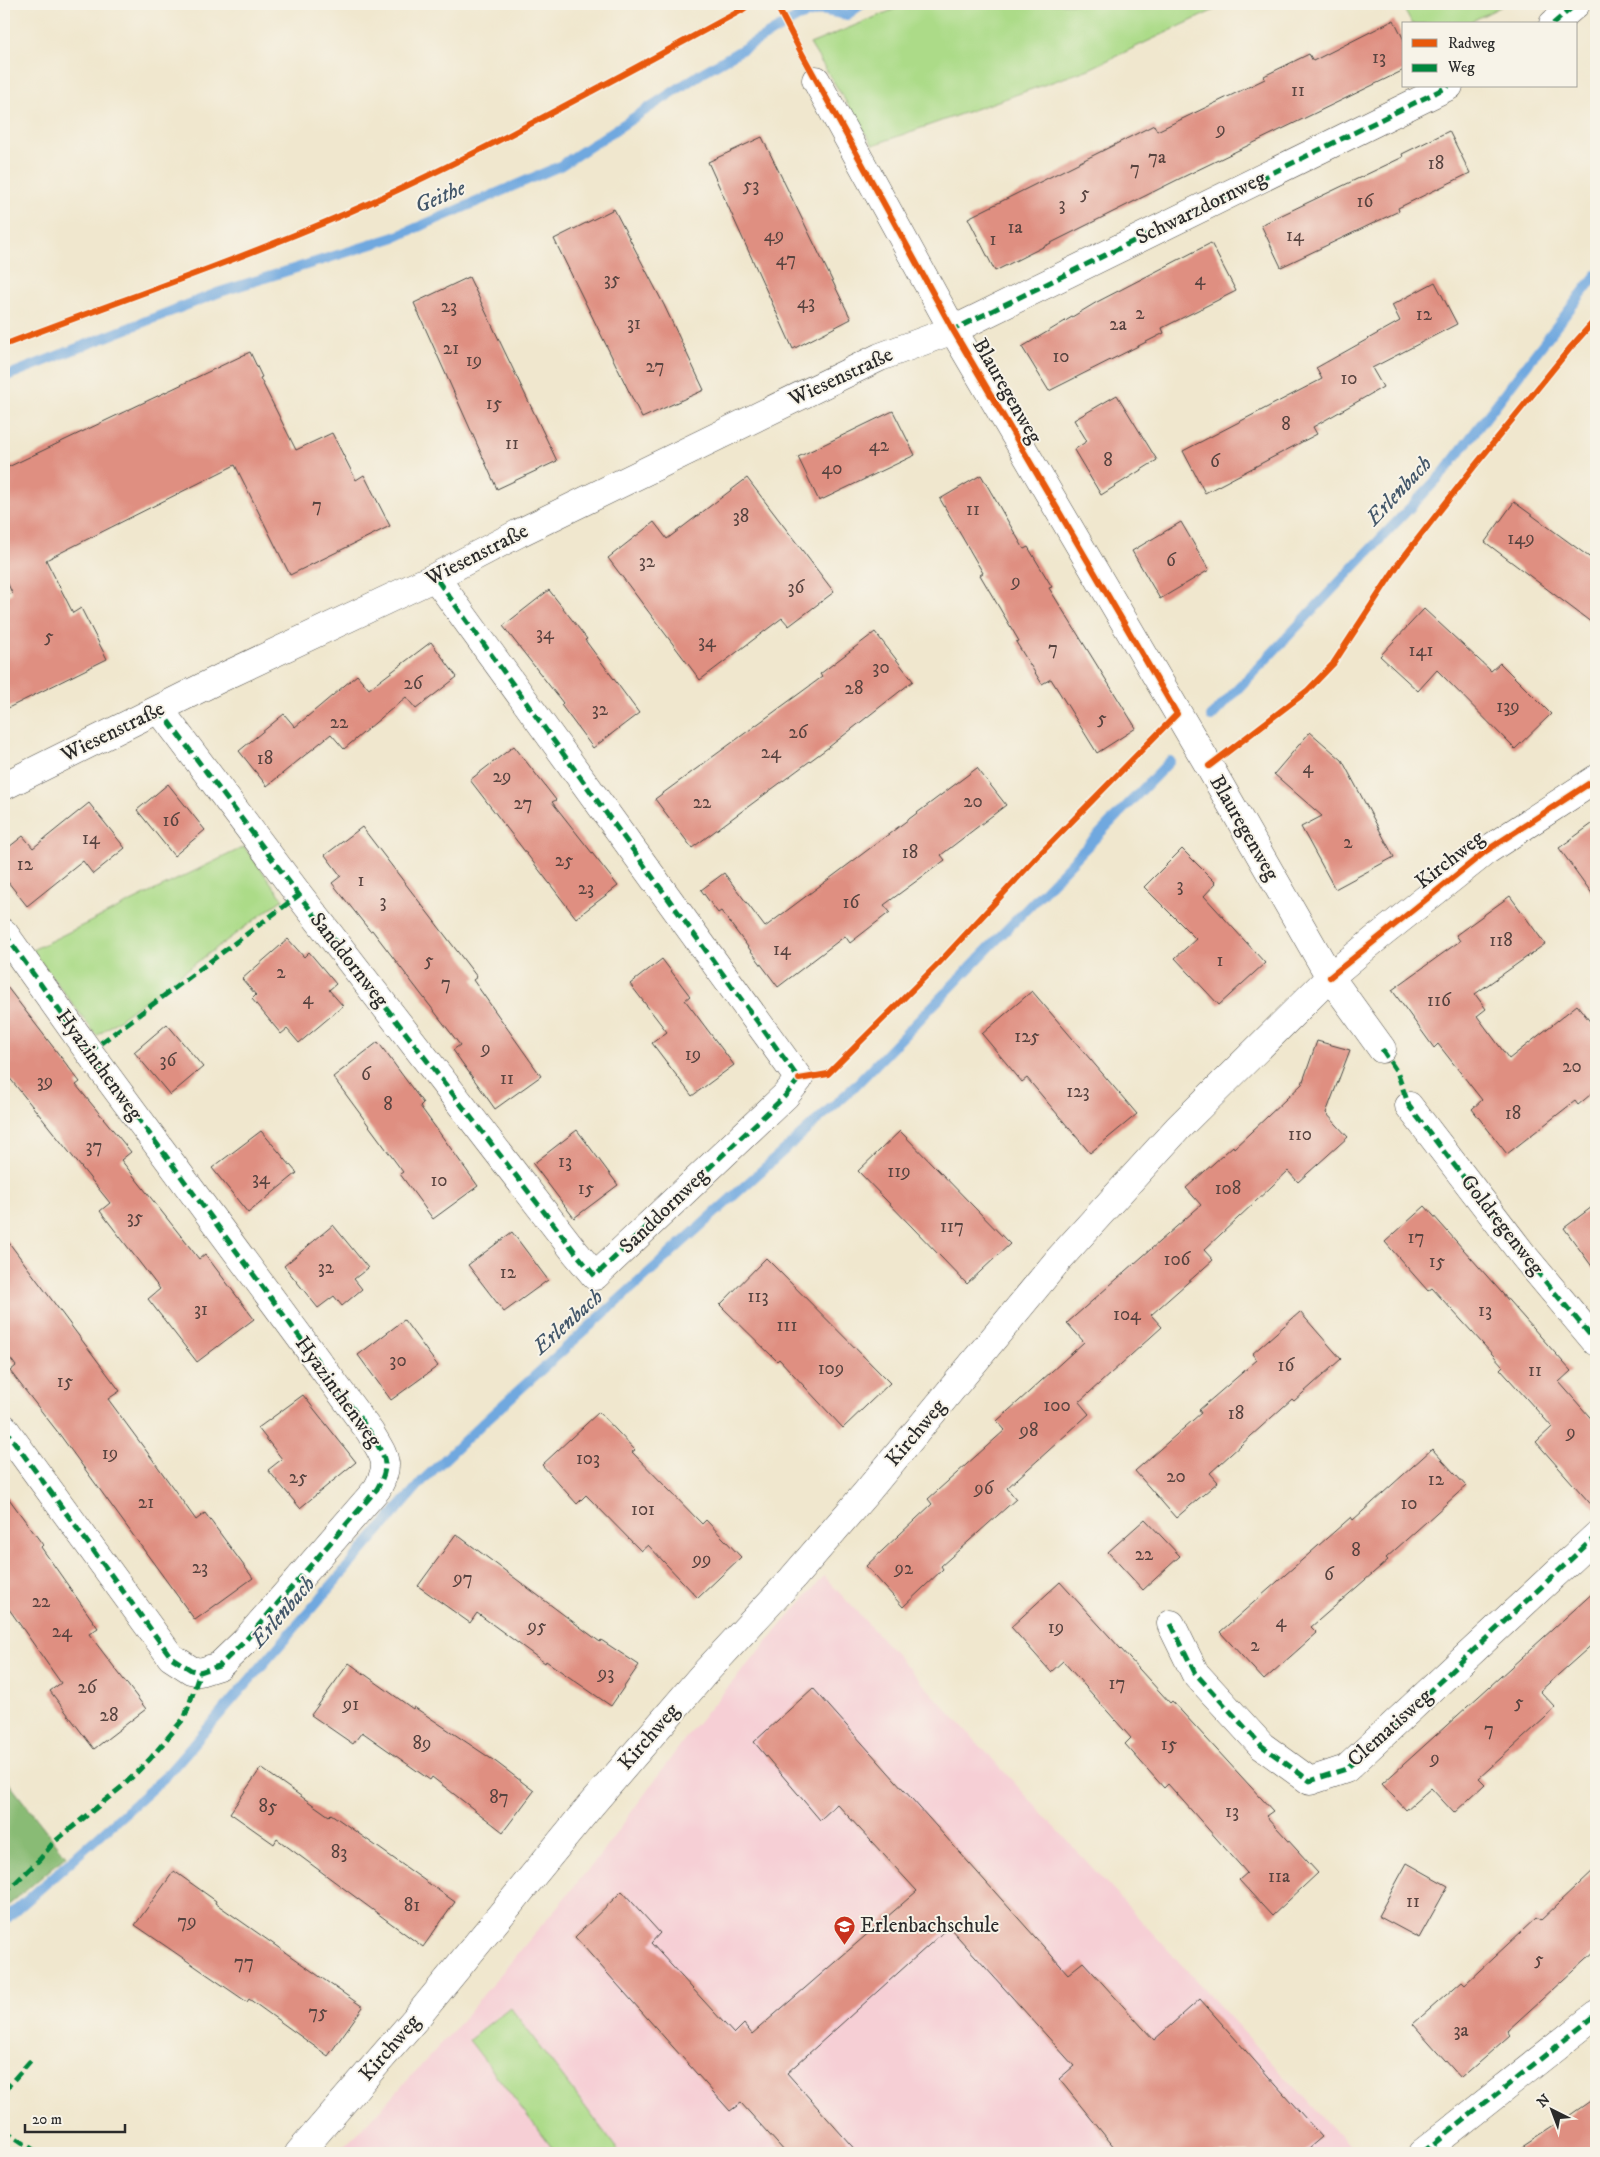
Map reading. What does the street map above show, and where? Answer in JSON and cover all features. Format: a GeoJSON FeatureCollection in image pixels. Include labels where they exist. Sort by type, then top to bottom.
{"type":"FeatureCollection","features":[{"type":"Feature","properties":{"kind":"street"},"geometry":{"type":"LineString","coordinates":[[1555,22],[1576,4]]}},
{"type":"Feature","properties":{"kind":"street","name":"Blauregenweg"},"geometry":{"type":"LineString","coordinates":[[816,80],[952,330],[1209,766],[1330,978]]}},
{"type":"Feature","properties":{"kind":"street","name":"Schwarzdornweg"},"geometry":{"type":"LineString","coordinates":[[952,330],[1446,88]]}},
{"type":"Feature","properties":{"kind":"street","name":"Wiesenstraße"},"geometry":{"type":"LineString","coordinates":[[4,786],[158,709],[436,577],[519,534],[880,357],[952,330]]}},
{"type":"Feature","properties":{"kind":"street","name":"Sanddornweg"},"geometry":{"type":"LineString","coordinates":[[158,709],[305,903],[575,1252],[596,1276],[785,1096],[799,1079],[436,577]]}},
{"type":"Feature","properties":{"kind":"street","name":"Kirchweg"},"geometry":{"type":"LineString","coordinates":[[300,2153],[417,2017],[591,1805],[702,1676],[792,1579],[866,1494],[1059,1260],[1178,1128],[1330,978],[1486,851],[1596,778]]}},
{"type":"Feature","properties":{"kind":"street","name":"Hyazinthenweg"},"geometry":{"type":"LineString","coordinates":[[4,933],[100,1068],[370,1432],[385,1460],[385,1475],[377,1489],[245,1641],[219,1666],[200,1672],[191,1670],[171,1657],[4,1428]]}},
{"type":"Feature","properties":{"kind":"street"},"geometry":{"type":"LineString","coordinates":[[1330,978],[1382,1049]]}},
{"type":"Feature","properties":{"kind":"street","name":"Goldregenweg"},"geometry":{"type":"LineString","coordinates":[[1410,1106],[1524,1256],[1596,1342]]}},
{"type":"Feature","properties":{"kind":"street","name":"Clematisweg"},"geometry":{"type":"LineString","coordinates":[[1171,1624],[1195,1673],[1262,1746],[1310,1781],[1346,1769],[1596,1536]]}},
{"type":"Feature","properties":{"kind":"street"},"geometry":{"type":"LineString","coordinates":[[1422,2153],[1596,2015]]}},
{"type":"Feature","properties":{"kind":"shaded area","name":"Erlenbachschule"},"geometry":{"type":"Polygon","coordinates":[[[824,1576],[1355,2153],[337,2153],[367,2124],[452,2032],[598,1858],[692,1729],[824,1576]]]}},
{"type":"Feature","properties":{"kind":"green space"},"geometry":{"type":"Polygon","coordinates":[[[907,4],[1227,4],[1089,69],[873,145],[810,44],[907,4]]]}},
{"type":"Feature","properties":{"kind":"green space"},"geometry":{"type":"Polygon","coordinates":[[[1401,4],[1504,5],[1470,22],[1411,22],[1401,4]]]}},
{"type":"Feature","properties":{"kind":"green space"},"geometry":{"type":"Polygon","coordinates":[[[244,847],[283,899],[97,1036],[32,950],[244,847]]]}},
{"type":"Feature","properties":{"kind":"green space"},"geometry":{"type":"Polygon","coordinates":[[[4,1777],[66,1856],[4,1909],[4,1777]]]}},
{"type":"Feature","properties":{"kind":"green space"},"geometry":{"type":"Polygon","coordinates":[[[510,2007],[620,2153],[556,2153],[469,2040],[510,2007]]]}},
{"type":"Feature","properties":{"kind":"building"},"geometry":{"type":"Polygon","coordinates":[[[1394,20],[1402,36],[1402,71],[995,271],[968,218],[1154,125],[1157,131],[1265,79],[1264,76],[1309,54],[1313,61],[1394,20]]]}},
{"type":"Feature","properties":{"kind":"building"},"geometry":{"type":"Polygon","coordinates":[[[1449,131],[1470,173],[1398,208],[1399,211],[1281,267],[1261,225],[1403,157],[1402,154],[1449,131]]]}},
{"type":"Feature","properties":{"kind":"building"},"geometry":{"type":"Polygon","coordinates":[[[762,137],[851,319],[793,349],[708,162],[762,137]]]}},
{"type":"Feature","properties":{"kind":"building"},"geometry":{"type":"Polygon","coordinates":[[[614,209],[664,305],[704,390],[642,418],[554,239],[614,209]]]}},
{"type":"Feature","properties":{"kind":"building"},"geometry":{"type":"Polygon","coordinates":[[[1211,243],[1236,291],[1162,328],[1164,333],[1049,391],[1022,347],[1097,302],[1211,243]]]}},
{"type":"Feature","properties":{"kind":"building"},"geometry":{"type":"Polygon","coordinates":[[[469,277],[557,461],[497,489],[414,303],[469,277]]]}},
{"type":"Feature","properties":{"kind":"building"},"geometry":{"type":"Polygon","coordinates":[[[1435,282],[1457,324],[1372,368],[1383,387],[1313,427],[1317,434],[1205,493],[1183,451],[1322,379],[1316,368],[1400,321],[1392,305],[1435,282]]]}},
{"type":"Feature","properties":{"kind":"building"},"geometry":{"type":"Polygon","coordinates":[[[250,352],[262,377],[260,378],[296,450],[332,433],[356,480],[364,475],[390,526],[290,575],[235,465],[46,560],[73,613],[81,608],[107,659],[4,710],[4,597],[12,593],[4,575],[4,469],[250,352]]]}},
{"type":"Feature","properties":{"kind":"building"},"geometry":{"type":"Polygon","coordinates":[[[1117,395],[1157,460],[1101,495],[1074,450],[1087,441],[1074,420],[1117,395]]]}},
{"type":"Feature","properties":{"kind":"building"},"geometry":{"type":"Polygon","coordinates":[[[893,411],[915,455],[819,501],[798,457],[893,411]]]}},
{"type":"Feature","properties":{"kind":"building"},"geometry":{"type":"Polygon","coordinates":[[[981,475],[1024,549],[1028,547],[1052,587],[1049,588],[1136,728],[1097,753],[1051,679],[1042,684],[1016,642],[1019,641],[980,575],[983,573],[940,499],[981,475]]]}},
{"type":"Feature","properties":{"kind":"building"},"geometry":{"type":"Polygon","coordinates":[[[747,478],[834,592],[789,626],[782,618],[700,680],[608,558],[654,522],[667,539],[747,478]]]}},
{"type":"Feature","properties":{"kind":"building"},"geometry":{"type":"Polygon","coordinates":[[[1514,502],[1596,562],[1596,626],[1485,542],[1514,502]]]}},
{"type":"Feature","properties":{"kind":"building"},"geometry":{"type":"Polygon","coordinates":[[[1181,522],[1209,570],[1160,599],[1132,551],[1181,522]]]}},
{"type":"Feature","properties":{"kind":"building"},"geometry":{"type":"Polygon","coordinates":[[[549,590],[587,639],[585,640],[639,713],[593,748],[561,705],[563,703],[503,626],[549,590]]]}},
{"type":"Feature","properties":{"kind":"building"},"geometry":{"type":"Polygon","coordinates":[[[1424,609],[1491,671],[1500,663],[1551,714],[1515,749],[1437,670],[1418,691],[1380,656],[1424,609]]]}},
{"type":"Feature","properties":{"kind":"building"},"geometry":{"type":"Polygon","coordinates":[[[875,632],[913,681],[829,747],[692,848],[655,799],[822,677],[820,674],[875,632]]]}},
{"type":"Feature","properties":{"kind":"building"},"geometry":{"type":"Polygon","coordinates":[[[431,642],[457,677],[416,709],[406,697],[344,749],[331,734],[267,786],[239,751],[284,714],[295,727],[357,675],[369,689],[431,642]]]}},
{"type":"Feature","properties":{"kind":"building"},"geometry":{"type":"Polygon","coordinates":[[[1310,732],[1342,760],[1394,857],[1335,889],[1301,827],[1322,816],[1274,774],[1310,732]]]}},
{"type":"Feature","properties":{"kind":"building"},"geometry":{"type":"Polygon","coordinates":[[[514,746],[556,800],[552,802],[618,886],[576,918],[470,780],[514,746]]]}},
{"type":"Feature","properties":{"kind":"building"},"geometry":{"type":"Polygon","coordinates":[[[977,768],[1006,805],[941,855],[945,860],[884,905],[890,912],[850,943],[845,936],[778,987],[721,911],[718,913],[701,890],[724,873],[765,927],[977,768]]]}},
{"type":"Feature","properties":{"kind":"building"},"geometry":{"type":"Polygon","coordinates":[[[168,784],[205,830],[174,856],[137,810],[168,784]]]}},
{"type":"Feature","properties":{"kind":"building"},"geometry":{"type":"Polygon","coordinates":[[[89,803],[125,848],[93,874],[83,861],[27,906],[4,877],[4,851],[23,836],[33,848],[89,803]]]}},
{"type":"Feature","properties":{"kind":"building"},"geometry":{"type":"Polygon","coordinates":[[[1596,821],[1596,899],[1559,848],[1596,821]]]}},
{"type":"Feature","properties":{"kind":"building"},"geometry":{"type":"Polygon","coordinates":[[[362,827],[477,977],[473,980],[541,1076],[495,1109],[453,1050],[460,1045],[372,930],[370,931],[332,883],[341,876],[325,855],[362,827]]]}},
{"type":"Feature","properties":{"kind":"building"},"geometry":{"type":"Polygon","coordinates":[[[1182,849],[1216,883],[1204,896],[1265,963],[1219,1005],[1175,958],[1196,939],[1144,887],[1182,849]]]}},
{"type":"Feature","properties":{"kind":"building"},"geometry":{"type":"Polygon","coordinates":[[[1510,896],[1545,944],[1475,994],[1486,1009],[1477,1016],[1509,1059],[1577,1005],[1596,1029],[1596,1090],[1578,1105],[1575,1101],[1507,1154],[1472,1109],[1482,1100],[1438,1044],[1434,1048],[1392,990],[1460,941],[1456,935],[1510,896]]]}},
{"type":"Feature","properties":{"kind":"building"},"geometry":{"type":"Polygon","coordinates":[[[288,939],[304,957],[309,952],[336,984],[329,990],[343,1006],[299,1043],[287,1029],[281,1034],[252,999],[256,995],[242,979],[288,939]]]}},
{"type":"Feature","properties":{"kind":"building"},"geometry":{"type":"Polygon","coordinates":[[[662,959],[690,996],[685,1000],[734,1065],[692,1096],[652,1043],[667,1032],[630,984],[662,959]]]}},
{"type":"Feature","properties":{"kind":"building"},"geometry":{"type":"Polygon","coordinates":[[[4,983],[80,1082],[76,1085],[131,1152],[121,1160],[199,1259],[205,1254],[254,1319],[197,1362],[148,1299],[160,1289],[100,1211],[110,1203],[4,1071],[4,983]]]}},
{"type":"Feature","properties":{"kind":"building"},"geometry":{"type":"Polygon","coordinates":[[[1032,991],[1137,1114],[1090,1153],[1027,1078],[1022,1082],[982,1034],[1032,991]]]}},
{"type":"Feature","properties":{"kind":"building"},"geometry":{"type":"Polygon","coordinates":[[[167,1024],[203,1067],[170,1095],[134,1052],[167,1024]]]}},
{"type":"Feature","properties":{"kind":"building"},"geometry":{"type":"Polygon","coordinates":[[[1317,1041],[1350,1050],[1326,1113],[1348,1137],[1298,1182],[1288,1171],[1204,1250],[1213,1260],[1151,1315],[1162,1327],[1079,1402],[1089,1414],[1007,1488],[1016,1499],[941,1566],[943,1569],[903,1607],[866,1566],[932,1504],[928,1499],[1005,1430],[997,1421],[1084,1342],[1067,1323],[1201,1205],[1186,1188],[1233,1146],[1234,1148],[1302,1084],[1317,1041]]]}},
{"type":"Feature","properties":{"kind":"building"},"geometry":{"type":"Polygon","coordinates":[[[378,1042],[423,1103],[420,1106],[478,1186],[433,1219],[400,1174],[403,1172],[333,1077],[378,1042]]]}},
{"type":"Feature","properties":{"kind":"building"},"geometry":{"type":"Polygon","coordinates":[[[577,1130],[618,1185],[574,1218],[533,1164],[577,1130]]]}},
{"type":"Feature","properties":{"kind":"building"},"geometry":{"type":"Polygon","coordinates":[[[261,1131],[297,1173],[248,1213],[212,1168],[261,1131]]]}},
{"type":"Feature","properties":{"kind":"building"},"geometry":{"type":"Polygon","coordinates":[[[900,1131],[1010,1244],[967,1284],[858,1171],[900,1131]]]}},
{"type":"Feature","properties":{"kind":"building"},"geometry":{"type":"Polygon","coordinates":[[[1596,1204],[1596,1272],[1564,1228],[1596,1204]]]}},
{"type":"Feature","properties":{"kind":"building"},"geometry":{"type":"Polygon","coordinates":[[[1425,1206],[1571,1371],[1559,1382],[1596,1424],[1596,1510],[1536,1442],[1552,1427],[1500,1369],[1503,1366],[1432,1288],[1428,1291],[1385,1242],[1425,1206]]]}},
{"type":"Feature","properties":{"kind":"building"},"geometry":{"type":"Polygon","coordinates":[[[333,1225],[368,1268],[354,1279],[362,1289],[342,1306],[334,1296],[318,1308],[284,1266],[333,1225]]]}},
{"type":"Feature","properties":{"kind":"building"},"geometry":{"type":"Polygon","coordinates":[[[512,1232],[548,1280],[504,1312],[468,1265],[512,1232]]]}},
{"type":"Feature","properties":{"kind":"building"},"geometry":{"type":"Polygon","coordinates":[[[4,1236],[120,1391],[108,1399],[196,1520],[205,1513],[253,1578],[195,1620],[60,1435],[10,1371],[16,1366],[4,1350],[4,1236]]]}},
{"type":"Feature","properties":{"kind":"building"},"geometry":{"type":"Polygon","coordinates":[[[766,1258],[890,1383],[843,1428],[779,1359],[777,1361],[720,1305],[766,1258]]]}},
{"type":"Feature","properties":{"kind":"building"},"geometry":{"type":"Polygon","coordinates":[[[1300,1312],[1341,1359],[1294,1401],[1292,1399],[1210,1473],[1218,1482],[1176,1518],[1135,1471],[1201,1413],[1199,1410],[1257,1360],[1252,1354],[1300,1312]]]}},
{"type":"Feature","properties":{"kind":"building"},"geometry":{"type":"Polygon","coordinates":[[[404,1320],[438,1366],[391,1400],[358,1355],[404,1320]]]}},
{"type":"Feature","properties":{"kind":"building"},"geometry":{"type":"Polygon","coordinates":[[[303,1395],[356,1462],[300,1508],[268,1470],[282,1459],[258,1428],[303,1395]]]}},
{"type":"Feature","properties":{"kind":"building"},"geometry":{"type":"Polygon","coordinates":[[[599,1412],[635,1450],[632,1452],[702,1524],[706,1520],[741,1557],[698,1598],[648,1545],[641,1551],[586,1495],[577,1504],[542,1465],[599,1412]]]}},
{"type":"Feature","properties":{"kind":"building"},"geometry":{"type":"Polygon","coordinates":[[[1432,1449],[1466,1486],[1386,1558],[1388,1560],[1311,1627],[1317,1633],[1264,1680],[1220,1632],[1351,1517],[1353,1520],[1432,1449]]]}},
{"type":"Feature","properties":{"kind":"building"},"geometry":{"type":"Polygon","coordinates":[[[4,1492],[43,1545],[41,1547],[98,1628],[89,1634],[146,1709],[94,1749],[50,1691],[61,1683],[4,1602],[4,1492]]]}},
{"type":"Feature","properties":{"kind":"building"},"geometry":{"type":"Polygon","coordinates":[[[1145,1519],[1180,1556],[1143,1590],[1108,1552],[1145,1519]]]}},
{"type":"Feature","properties":{"kind":"building"},"geometry":{"type":"Polygon","coordinates":[[[456,1534],[600,1642],[601,1640],[639,1665],[611,1706],[546,1661],[545,1663],[477,1613],[470,1623],[418,1586],[456,1534]]]}},
{"type":"Feature","properties":{"kind":"building"},"geometry":{"type":"Polygon","coordinates":[[[1060,1582],[1170,1703],[1172,1701],[1273,1811],[1266,1816],[1318,1873],[1272,1916],[1239,1880],[1247,1873],[1168,1784],[1164,1788],[1125,1744],[1131,1738],[1063,1661],[1051,1672],[1011,1627],[1060,1582]]]}},
{"type":"Feature","properties":{"kind":"building"},"geometry":{"type":"Polygon","coordinates":[[[1596,1590],[1596,1641],[1540,1691],[1556,1708],[1479,1778],[1485,1784],[1454,1813],[1431,1788],[1406,1810],[1382,1784],[1596,1590]]]}},
{"type":"Feature","properties":{"kind":"building"},"geometry":{"type":"Polygon","coordinates":[[[349,1663],[413,1709],[414,1707],[496,1762],[534,1791],[503,1832],[432,1777],[430,1780],[362,1732],[353,1744],[311,1715],[349,1663]]]}},
{"type":"Feature","properties":{"kind":"building"},"geometry":{"type":"Polygon","coordinates":[[[813,1688],[1068,1974],[1083,1962],[1154,2040],[1200,1999],[1322,2137],[1303,2153],[1119,2153],[1059,2079],[1074,2066],[949,1927],[787,2073],[858,2153],[786,2153],[741,2103],[730,2111],[575,1937],[622,1891],[660,1933],[651,1943],[734,2034],[744,2024],[752,2034],[917,1891],[837,1804],[820,1820],[754,1742],[813,1688]]]}},
{"type":"Feature","properties":{"kind":"building"},"geometry":{"type":"Polygon","coordinates":[[[261,1768],[329,1816],[331,1814],[455,1902],[423,1947],[277,1839],[274,1844],[230,1813],[261,1768]]]}},
{"type":"Feature","properties":{"kind":"building"},"geometry":{"type":"Polygon","coordinates":[[[1407,1863],[1448,1886],[1419,1938],[1378,1916],[1407,1863]]]}},
{"type":"Feature","properties":{"kind":"building"},"geometry":{"type":"Polygon","coordinates":[[[1596,1868],[1596,1950],[1507,2031],[1510,2035],[1461,2078],[1413,2024],[1462,1981],[1465,1984],[1536,1918],[1540,1921],[1596,1868]]]}},
{"type":"Feature","properties":{"kind":"building"},"geometry":{"type":"Polygon","coordinates":[[[174,1871],[216,1901],[215,1903],[363,2007],[328,2056],[249,1999],[247,2002],[135,1925],[174,1871]]]}},
{"type":"Feature","properties":{"kind":"building"},"geometry":{"type":"Polygon","coordinates":[[[1596,2097],[1596,2153],[1513,2153],[1563,2120],[1596,2097]]]}},
{"type":"Feature","properties":{"kind":"waterway","name":"Geithe"},"geometry":{"type":"LineString","coordinates":[[4,377],[220,292],[395,237],[560,166],[705,71],[798,17],[821,10],[847,15],[862,4]]}},
{"type":"Feature","properties":{"kind":"waterway","name":"Erlenbach"},"geometry":{"type":"LineString","coordinates":[[1211,717],[1444,472],[1596,275]]}},
{"type":"Feature","properties":{"kind":"waterway","name":"Erlenbach"},"geometry":{"type":"LineString","coordinates":[[4,1921],[166,1776],[424,1479],[485,1421],[854,1087],[1170,761]]}},
{"type":"Feature","properties":{"kind":"marked path"},"geometry":{"type":"LineString","coordinates":[[1555,22],[1576,4]]}},
{"type":"Feature","properties":{"kind":"marked path"},"geometry":{"type":"LineString","coordinates":[[951,327],[953,330],[1445,88]]}},
{"type":"Feature","properties":{"kind":"marked path"},"geometry":{"type":"LineString","coordinates":[[159,709],[299,895],[595,1276],[785,1096],[799,1079],[435,577]]}},
{"type":"Feature","properties":{"kind":"marked path"},"geometry":{"type":"LineString","coordinates":[[89,1052],[299,895]]}},
{"type":"Feature","properties":{"kind":"marked path"},"geometry":{"type":"LineString","coordinates":[[4,933],[89,1052],[370,1432],[382,1454],[385,1466],[382,1480],[377,1489],[245,1641],[219,1666],[200,1672],[191,1670],[171,1657],[4,1428]]}},
{"type":"Feature","properties":{"kind":"marked path"},"geometry":{"type":"LineString","coordinates":[[1382,1049],[1397,1072],[1409,1106],[1524,1256],[1596,1342]]}},
{"type":"Feature","properties":{"kind":"marked path"},"geometry":{"type":"LineString","coordinates":[[1171,1624],[1195,1673],[1262,1746],[1310,1781],[1346,1769],[1596,1536]]}},
{"type":"Feature","properties":{"kind":"marked path"},"geometry":{"type":"LineString","coordinates":[[4,1894],[40,1859],[53,1843],[124,1785],[150,1759],[185,1717],[200,1672]]}},
{"type":"Feature","properties":{"kind":"marked path"},"geometry":{"type":"LineString","coordinates":[[1422,2153],[1596,2015]]}},
{"type":"Feature","properties":{"kind":"marked path"},"geometry":{"type":"LineString","coordinates":[[4,2091],[31,2060]]}},
{"type":"Feature","properties":{"kind":"marked path"},"geometry":{"type":"LineString","coordinates":[[4,2130],[38,2153]]}},
{"type":"Feature","properties":{"kind":"cycle path"},"geometry":{"type":"LineString","coordinates":[[4,345],[262,248],[347,213],[447,166],[546,116],[750,4]]}},
{"type":"Feature","properties":{"kind":"cycle path"},"geometry":{"type":"LineString","coordinates":[[776,4],[953,330],[1177,714],[1037,857],[939,963],[828,1074],[799,1079]]}},
{"type":"Feature","properties":{"kind":"cycle path"},"geometry":{"type":"LineString","coordinates":[[1209,766],[1307,691],[1333,664],[1399,563],[1473,468],[1596,319]]}},
{"type":"Feature","properties":{"kind":"cycle path"},"geometry":{"type":"LineString","coordinates":[[1330,977],[1486,851],[1596,779]]}},
{"type":"Feature","properties":{"kind":"place","name":"Erlenbachschule"},"geometry":{"type":"Point","coordinates":[844,1945]}}]}
